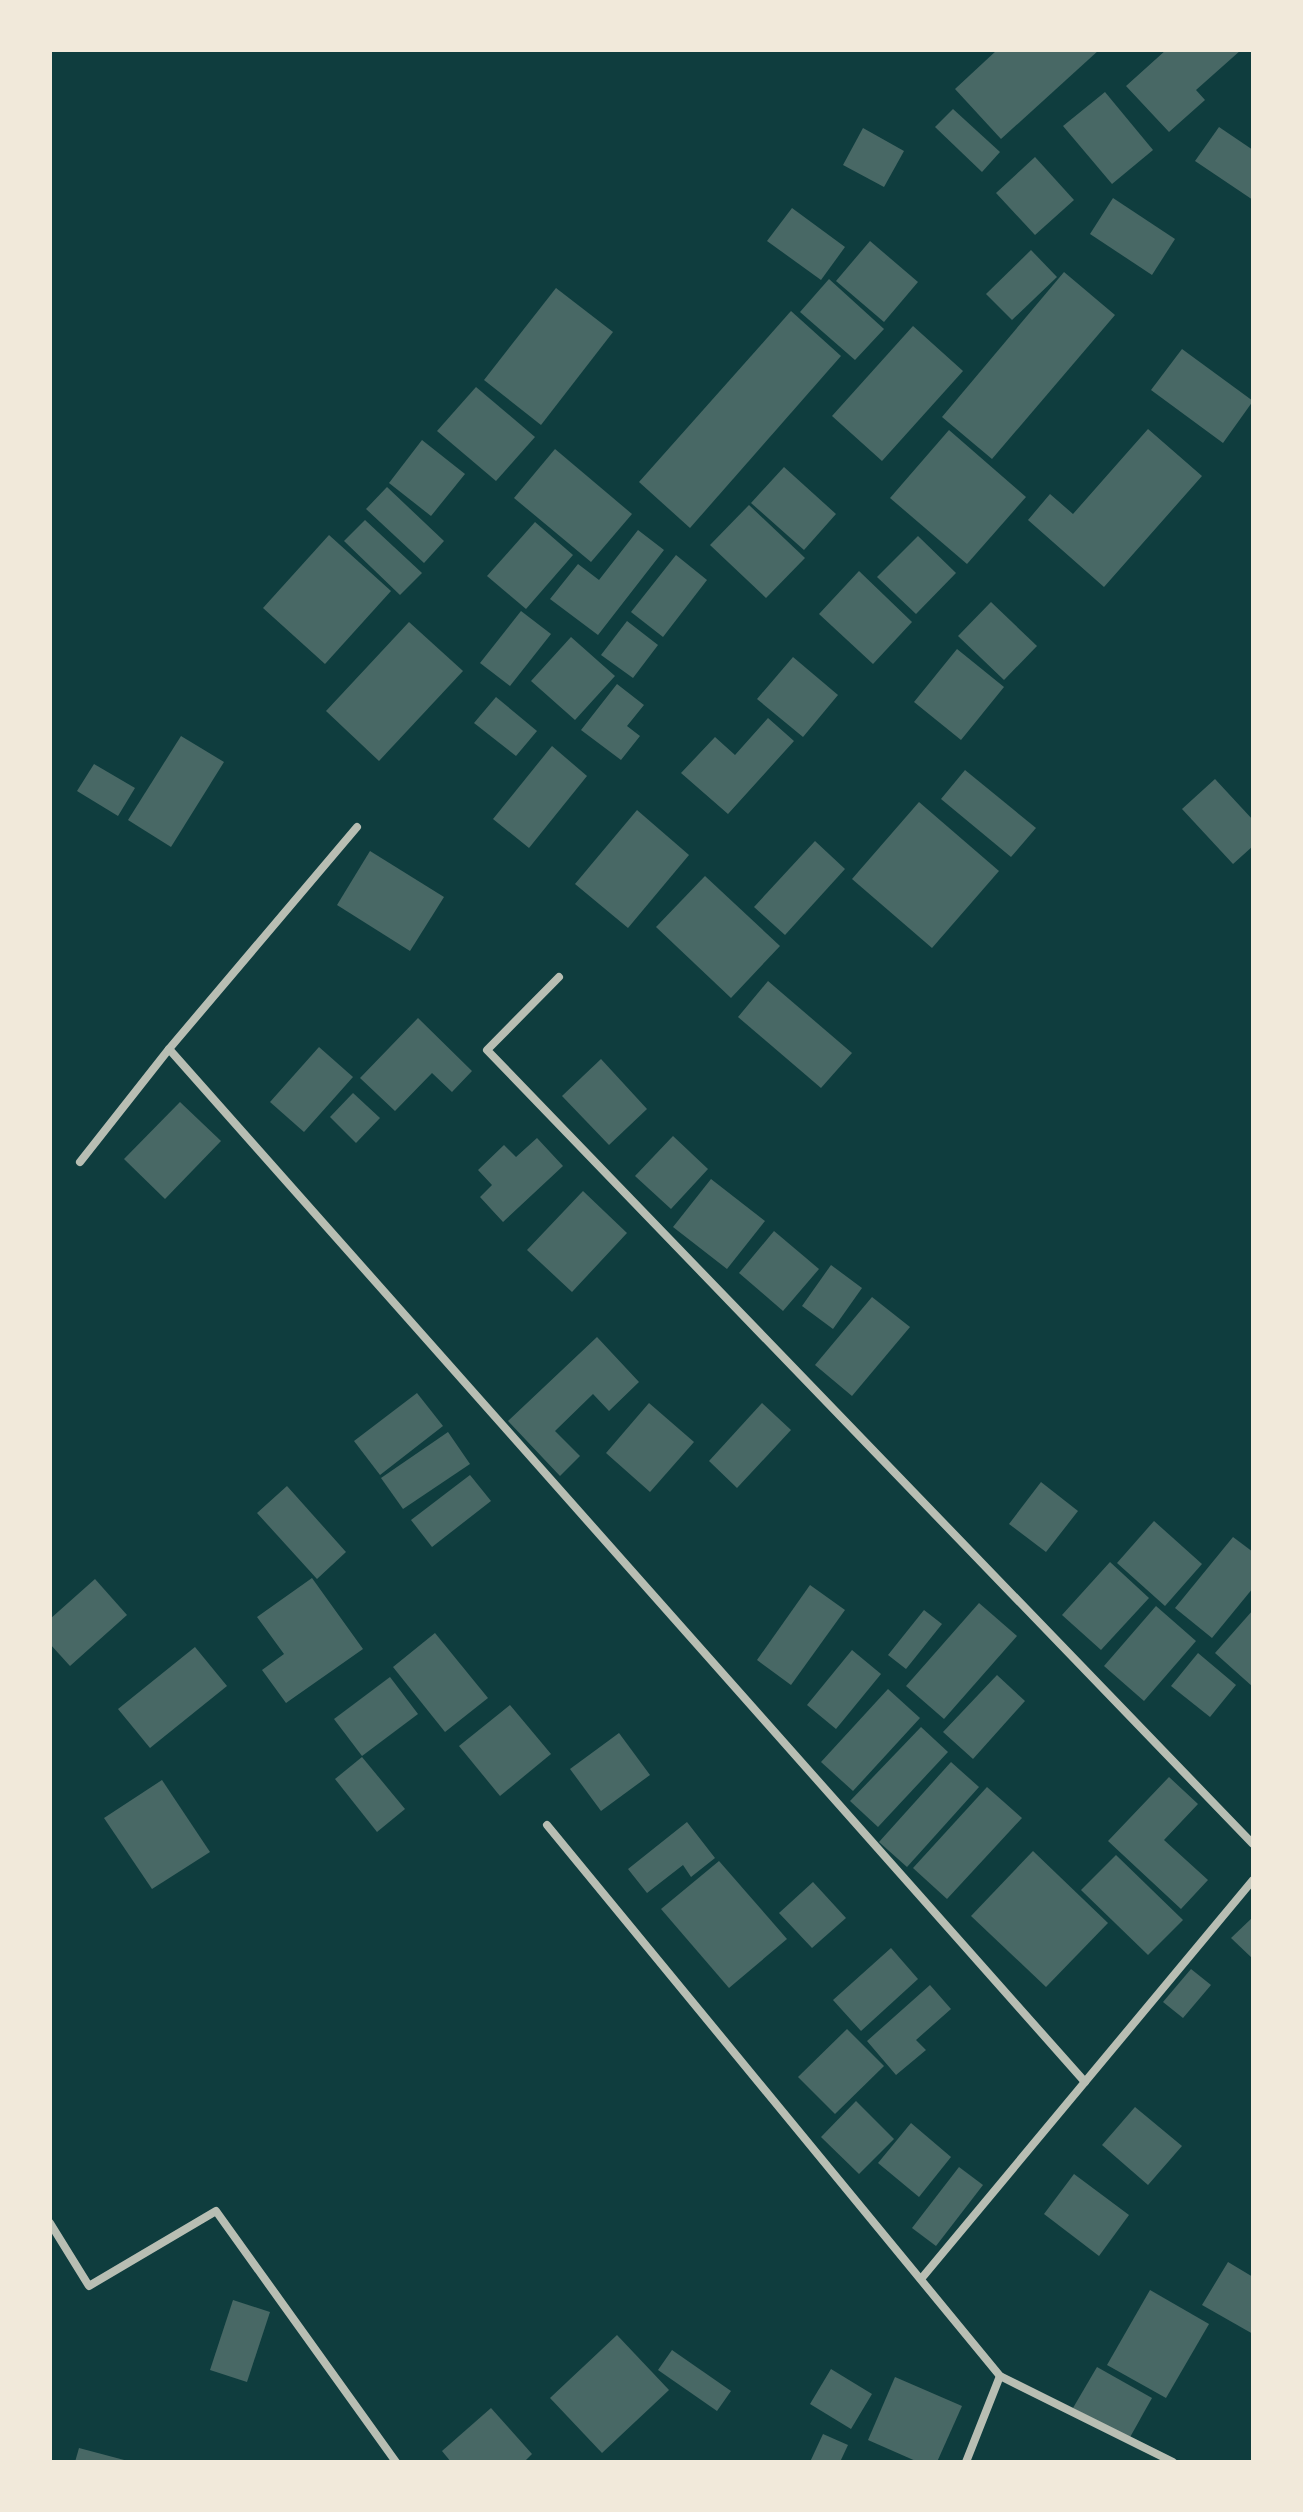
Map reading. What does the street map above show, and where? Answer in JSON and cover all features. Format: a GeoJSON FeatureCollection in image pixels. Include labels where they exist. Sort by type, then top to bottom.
{"type":"FeatureCollection","features":[{"type":"Feature","properties":{"kind":"street"},"geometry":{"type":"LineString","coordinates":[[80,1162],[169,1049],[357,827]]}},
{"type":"Feature","properties":{"kind":"street"},"geometry":{"type":"LineString","coordinates":[[559,977],[487,1050],[1253,1844]]}},
{"type":"Feature","properties":{"kind":"street"},"geometry":{"type":"LineString","coordinates":[[169,1049],[1085,2082]]}},
{"type":"Feature","properties":{"kind":"street"},"geometry":{"type":"LineString","coordinates":[[547,1825],[1000,2376],[1173,2462]]}},
{"type":"Feature","properties":{"kind":"street"},"geometry":{"type":"LineString","coordinates":[[921,2279],[1253,1880]]}},
{"type":"Feature","properties":{"kind":"street"},"geometry":{"type":"LineString","coordinates":[[50,2223],[89,2286],[216,2211],[396,2462]]}},
{"type":"Feature","properties":{"kind":"street"},"geometry":{"type":"LineString","coordinates":[[966,2462],[1000,2376]]}},
{"type":"Feature","properties":{"kind":"building"},"geometry":{"type":"Polygon","coordinates":[[[997,50],[1099,50],[1001,139],[955,89],[997,50]]]}},
{"type":"Feature","properties":{"kind":"building"},"geometry":{"type":"Polygon","coordinates":[[[1166,50],[1241,50],[1196,90],[1205,100],[1169,132],[1126,86],[1166,50]]]}},
{"type":"Feature","properties":{"kind":"building"},"geometry":{"type":"Polygon","coordinates":[[[1105,92],[1153,150],[1112,184],[1063,126],[1105,92]]]}},
{"type":"Feature","properties":{"kind":"building"},"geometry":{"type":"Polygon","coordinates":[[[953,109],[1000,152],[982,172],[935,127],[953,109]]]}},
{"type":"Feature","properties":{"kind":"building"},"geometry":{"type":"Polygon","coordinates":[[[1219,127],[1253,150],[1253,200],[1195,161],[1219,127]]]}},
{"type":"Feature","properties":{"kind":"building"},"geometry":{"type":"Polygon","coordinates":[[[863,128],[904,151],[884,187],[843,165],[863,128]]]}},
{"type":"Feature","properties":{"kind":"building"},"geometry":{"type":"Polygon","coordinates":[[[1035,157],[1074,200],[1035,235],[996,193],[1035,157]]]}},
{"type":"Feature","properties":{"kind":"building"},"geometry":{"type":"Polygon","coordinates":[[[1113,198],[1175,239],[1152,275],[1090,234],[1113,198]]]}},
{"type":"Feature","properties":{"kind":"building"},"geometry":{"type":"Polygon","coordinates":[[[792,208],[845,247],[821,280],[767,241],[792,208]]]}},
{"type":"Feature","properties":{"kind":"building"},"geometry":{"type":"Polygon","coordinates":[[[870,241],[918,282],[884,322],[836,281],[870,241]]]}},
{"type":"Feature","properties":{"kind":"building"},"geometry":{"type":"Polygon","coordinates":[[[1031,250],[1057,277],[1012,320],[986,294],[1031,250]]]}},
{"type":"Feature","properties":{"kind":"building"},"geometry":{"type":"Polygon","coordinates":[[[1064,272],[1115,315],[992,459],[942,417],[1064,272]]]}},
{"type":"Feature","properties":{"kind":"building"},"geometry":{"type":"Polygon","coordinates":[[[829,279],[884,329],[855,360],[800,312],[829,279]]]}},
{"type":"Feature","properties":{"kind":"building"},"geometry":{"type":"Polygon","coordinates":[[[556,288],[613,332],[541,425],[484,380],[556,288]]]}},
{"type":"Feature","properties":{"kind":"building"},"geometry":{"type":"Polygon","coordinates":[[[791,311],[841,356],[690,528],[639,482],[791,311]]]}},
{"type":"Feature","properties":{"kind":"building"},"geometry":{"type":"Polygon","coordinates":[[[913,326],[963,371],[882,461],[832,416],[913,326]]]}},
{"type":"Feature","properties":{"kind":"building"},"geometry":{"type":"Polygon","coordinates":[[[1182,349],[1253,401],[1223,443],[1151,390],[1182,349]]]}},
{"type":"Feature","properties":{"kind":"building"},"geometry":{"type":"Polygon","coordinates":[[[476,387],[535,437],[496,481],[437,431],[476,387]]]}},
{"type":"Feature","properties":{"kind":"building"},"geometry":{"type":"Polygon","coordinates":[[[1148,429],[1202,476],[1104,587],[1028,520],[1050,494],[1073,514],[1148,429]]]}},
{"type":"Feature","properties":{"kind":"building"},"geometry":{"type":"Polygon","coordinates":[[[949,430],[1026,497],[967,564],[890,498],[949,430]]]}},
{"type":"Feature","properties":{"kind":"building"},"geometry":{"type":"Polygon","coordinates":[[[422,440],[465,474],[431,516],[389,483],[422,440]]]}},
{"type":"Feature","properties":{"kind":"building"},"geometry":{"type":"Polygon","coordinates":[[[555,449],[632,514],[591,562],[514,498],[555,449]]]}},
{"type":"Feature","properties":{"kind":"building"},"geometry":{"type":"Polygon","coordinates":[[[784,467],[836,514],[804,550],[751,503],[784,467]]]}},
{"type":"Feature","properties":{"kind":"building"},"geometry":{"type":"Polygon","coordinates":[[[387,487],[444,541],[424,563],[366,509],[387,487]]]}},
{"type":"Feature","properties":{"kind":"building"},"geometry":{"type":"Polygon","coordinates":[[[749,505],[805,558],[766,598],[710,545],[749,505]]]}},
{"type":"Feature","properties":{"kind":"building"},"geometry":{"type":"Polygon","coordinates":[[[365,520],[422,573],[400,595],[344,541],[365,520]]]}},
{"type":"Feature","properties":{"kind":"building"},"geometry":{"type":"Polygon","coordinates":[[[535,522],[573,555],[526,609],[487,576],[535,522]]]}},
{"type":"Feature","properties":{"kind":"building"},"geometry":{"type":"Polygon","coordinates":[[[638,530],[664,550],[598,635],[550,599],[578,564],[599,580],[638,530]]]}},
{"type":"Feature","properties":{"kind":"building"},"geometry":{"type":"Polygon","coordinates":[[[329,535],[391,591],[325,664],[263,608],[329,535]]]}},
{"type":"Feature","properties":{"kind":"building"},"geometry":{"type":"Polygon","coordinates":[[[918,536],[956,573],[916,614],[877,577],[918,536]]]}},
{"type":"Feature","properties":{"kind":"building"},"geometry":{"type":"Polygon","coordinates":[[[676,555],[707,580],[663,637],[631,612],[676,555]]]}},
{"type":"Feature","properties":{"kind":"building"},"geometry":{"type":"Polygon","coordinates":[[[859,571],[912,622],[873,664],[819,614],[859,571]]]}},
{"type":"Feature","properties":{"kind":"building"},"geometry":{"type":"Polygon","coordinates":[[[991,602],[1037,646],[1004,680],[958,636],[991,602]]]}},
{"type":"Feature","properties":{"kind":"building"},"geometry":{"type":"Polygon","coordinates":[[[521,611],[551,634],[510,686],[480,663],[521,611]]]}},
{"type":"Feature","properties":{"kind":"building"},"geometry":{"type":"Polygon","coordinates":[[[627,621],[658,645],[633,678],[601,655],[627,621]]]}},
{"type":"Feature","properties":{"kind":"building"},"geometry":{"type":"Polygon","coordinates":[[[409,622],[463,671],[379,761],[326,711],[409,622]]]}},
{"type":"Feature","properties":{"kind":"building"},"geometry":{"type":"Polygon","coordinates":[[[571,637],[615,676],[575,720],[531,681],[571,637]]]}},
{"type":"Feature","properties":{"kind":"building"},"geometry":{"type":"Polygon","coordinates":[[[957,649],[1004,687],[961,740],[914,702],[957,649]]]}},
{"type":"Feature","properties":{"kind":"building"},"geometry":{"type":"Polygon","coordinates":[[[793,657],[838,695],[803,737],[757,699],[793,657]]]}},
{"type":"Feature","properties":{"kind":"building"},"geometry":{"type":"Polygon","coordinates":[[[617,684],[644,705],[627,726],[640,736],[621,760],[581,730],[617,684]]]}},
{"type":"Feature","properties":{"kind":"building"},"geometry":{"type":"Polygon","coordinates":[[[496,697],[537,731],[516,756],[474,723],[496,697]]]}},
{"type":"Feature","properties":{"kind":"building"},"geometry":{"type":"Polygon","coordinates":[[[768,718],[794,741],[728,814],[681,773],[715,737],[735,755],[768,718]]]}},
{"type":"Feature","properties":{"kind":"building"},"geometry":{"type":"Polygon","coordinates":[[[181,736],[224,762],[171,847],[128,820],[181,736]]]}},
{"type":"Feature","properties":{"kind":"building"},"geometry":{"type":"Polygon","coordinates":[[[552,746],[587,776],[529,848],[493,819],[552,746]]]}},
{"type":"Feature","properties":{"kind":"building"},"geometry":{"type":"Polygon","coordinates":[[[94,764],[135,788],[118,816],[77,791],[94,764]]]}},
{"type":"Feature","properties":{"kind":"building"},"geometry":{"type":"Polygon","coordinates":[[[965,770],[1036,828],[1011,857],[941,799],[965,770]]]}},
{"type":"Feature","properties":{"kind":"building"},"geometry":{"type":"Polygon","coordinates":[[[1215,779],[1253,820],[1253,846],[1233,864],[1182,809],[1215,779]]]}},
{"type":"Feature","properties":{"kind":"building"},"geometry":{"type":"Polygon","coordinates":[[[919,802],[999,871],[932,948],[852,879],[919,802]]]}},
{"type":"Feature","properties":{"kind":"building"},"geometry":{"type":"Polygon","coordinates":[[[637,810],[689,855],[628,928],[575,884],[637,810]]]}},
{"type":"Feature","properties":{"kind":"building"},"geometry":{"type":"Polygon","coordinates":[[[815,841],[845,869],[785,935],[754,907],[815,841]]]}},
{"type":"Feature","properties":{"kind":"building"},"geometry":{"type":"Polygon","coordinates":[[[370,851],[444,897],[410,951],[337,905],[370,851]]]}},
{"type":"Feature","properties":{"kind":"building"},"geometry":{"type":"Polygon","coordinates":[[[705,876],[780,946],[731,998],[656,927],[705,876]]]}},
{"type":"Feature","properties":{"kind":"building"},"geometry":{"type":"Polygon","coordinates":[[[768,981],[852,1053],[821,1088],[738,1017],[768,981]]]}},
{"type":"Feature","properties":{"kind":"building"},"geometry":{"type":"Polygon","coordinates":[[[418,1018],[472,1071],[452,1092],[432,1073],[395,1111],[360,1078],[418,1018]]]}},
{"type":"Feature","properties":{"kind":"building"},"geometry":{"type":"Polygon","coordinates":[[[319,1047],[353,1077],[304,1132],[270,1102],[319,1047]]]}},
{"type":"Feature","properties":{"kind":"building"},"geometry":{"type":"Polygon","coordinates":[[[601,1059],[647,1109],[609,1145],[562,1096],[601,1059]]]}},
{"type":"Feature","properties":{"kind":"building"},"geometry":{"type":"Polygon","coordinates":[[[353,1093],[380,1118],[356,1143],[330,1117],[353,1093]]]}},
{"type":"Feature","properties":{"kind":"building"},"geometry":{"type":"Polygon","coordinates":[[[180,1102],[221,1141],[165,1199],[124,1159],[180,1102]]]}},
{"type":"Feature","properties":{"kind":"building"},"geometry":{"type":"Polygon","coordinates":[[[673,1136],[708,1169],[671,1209],[635,1176],[673,1136]]]}},
{"type":"Feature","properties":{"kind":"building"},"geometry":{"type":"Polygon","coordinates":[[[537,1138],[563,1166],[503,1222],[480,1197],[492,1185],[478,1170],[504,1145],[516,1157],[537,1138]]]}},
{"type":"Feature","properties":{"kind":"building"},"geometry":{"type":"Polygon","coordinates":[[[711,1179],[765,1221],[727,1269],[673,1227],[711,1179]]]}},
{"type":"Feature","properties":{"kind":"building"},"geometry":{"type":"Polygon","coordinates":[[[583,1191],[627,1233],[572,1292],[527,1250],[583,1191]]]}},
{"type":"Feature","properties":{"kind":"building"},"geometry":{"type":"Polygon","coordinates":[[[774,1231],[819,1269],[783,1311],[739,1273],[774,1231]]]}},
{"type":"Feature","properties":{"kind":"building"},"geometry":{"type":"Polygon","coordinates":[[[831,1265],[862,1288],[833,1329],[802,1306],[831,1265]]]}},
{"type":"Feature","properties":{"kind":"building"},"geometry":{"type":"Polygon","coordinates":[[[872,1297],[910,1327],[852,1396],[815,1365],[872,1297]]]}},
{"type":"Feature","properties":{"kind":"building"},"geometry":{"type":"Polygon","coordinates":[[[597,1337],[639,1382],[609,1411],[593,1394],[555,1431],[580,1456],[560,1476],[508,1421],[597,1337]]]}},
{"type":"Feature","properties":{"kind":"building"},"geometry":{"type":"Polygon","coordinates":[[[417,1393],[443,1426],[380,1475],[354,1441],[417,1393]]]}},
{"type":"Feature","properties":{"kind":"building"},"geometry":{"type":"Polygon","coordinates":[[[649,1403],[694,1442],[650,1492],[606,1453],[649,1403]]]}},
{"type":"Feature","properties":{"kind":"building"},"geometry":{"type":"Polygon","coordinates":[[[762,1403],[791,1430],[737,1488],[709,1461],[762,1403]]]}},
{"type":"Feature","properties":{"kind":"building"},"geometry":{"type":"Polygon","coordinates":[[[448,1432],[470,1464],[403,1509],[381,1478],[448,1432]]]}},
{"type":"Feature","properties":{"kind":"building"},"geometry":{"type":"Polygon","coordinates":[[[470,1475],[491,1501],[432,1547],[411,1520],[470,1475]]]}},
{"type":"Feature","properties":{"kind":"building"},"geometry":{"type":"Polygon","coordinates":[[[1041,1482],[1078,1511],[1046,1552],[1009,1524],[1041,1482]]]}},
{"type":"Feature","properties":{"kind":"building"},"geometry":{"type":"Polygon","coordinates":[[[287,1486],[346,1552],[317,1579],[257,1513],[287,1486]]]}},
{"type":"Feature","properties":{"kind":"building"},"geometry":{"type":"Polygon","coordinates":[[[1154,1521],[1202,1564],[1165,1606],[1117,1563],[1154,1521]]]}},
{"type":"Feature","properties":{"kind":"building"},"geometry":{"type":"Polygon","coordinates":[[[1233,1537],[1253,1552],[1253,1588],[1212,1638],[1175,1608],[1233,1537]]]}},
{"type":"Feature","properties":{"kind":"building"},"geometry":{"type":"Polygon","coordinates":[[[1110,1562],[1149,1598],[1101,1650],[1062,1615],[1110,1562]]]}},
{"type":"Feature","properties":{"kind":"building"},"geometry":{"type":"Polygon","coordinates":[[[312,1578],[363,1649],[286,1703],[262,1670],[284,1654],[257,1617],[312,1578]]]}},
{"type":"Feature","properties":{"kind":"building"},"geometry":{"type":"Polygon","coordinates":[[[95,1579],[127,1615],[70,1666],[50,1644],[50,1619],[95,1579]]]}},
{"type":"Feature","properties":{"kind":"building"},"geometry":{"type":"Polygon","coordinates":[[[810,1585],[845,1610],[791,1685],[757,1660],[810,1585]]]}},
{"type":"Feature","properties":{"kind":"building"},"geometry":{"type":"Polygon","coordinates":[[[979,1603],[1017,1636],[944,1719],[906,1686],[979,1603]]]}},
{"type":"Feature","properties":{"kind":"building"},"geometry":{"type":"Polygon","coordinates":[[[1156,1606],[1196,1641],[1144,1701],[1104,1666],[1156,1606]]]}},
{"type":"Feature","properties":{"kind":"building"},"geometry":{"type":"Polygon","coordinates":[[[924,1610],[942,1624],[906,1669],[888,1655],[924,1610]]]}},
{"type":"Feature","properties":{"kind":"building"},"geometry":{"type":"Polygon","coordinates":[[[1253,1610],[1253,1687],[1215,1653],[1253,1610]]]}},
{"type":"Feature","properties":{"kind":"building"},"geometry":{"type":"Polygon","coordinates":[[[435,1633],[488,1698],[445,1732],[393,1667],[435,1633]]]}},
{"type":"Feature","properties":{"kind":"building"},"geometry":{"type":"Polygon","coordinates":[[[195,1647],[227,1686],[150,1748],[118,1709],[195,1647]]]}},
{"type":"Feature","properties":{"kind":"building"},"geometry":{"type":"Polygon","coordinates":[[[852,1650],[881,1674],[836,1729],[807,1705],[852,1650]]]}},
{"type":"Feature","properties":{"kind":"building"},"geometry":{"type":"Polygon","coordinates":[[[1198,1653],[1236,1685],[1210,1717],[1171,1686],[1198,1653]]]}},
{"type":"Feature","properties":{"kind":"building"},"geometry":{"type":"Polygon","coordinates":[[[997,1675],[1025,1701],[973,1759],[943,1732],[997,1675]]]}},
{"type":"Feature","properties":{"kind":"building"},"geometry":{"type":"Polygon","coordinates":[[[390,1677],[418,1714],[362,1756],[334,1719],[390,1677]]]}},
{"type":"Feature","properties":{"kind":"building"},"geometry":{"type":"Polygon","coordinates":[[[888,1689],[920,1718],[853,1791],[821,1762],[888,1689]]]}},
{"type":"Feature","properties":{"kind":"building"},"geometry":{"type":"Polygon","coordinates":[[[510,1705],[551,1754],[500,1796],[459,1746],[510,1705]]]}},
{"type":"Feature","properties":{"kind":"building"},"geometry":{"type":"Polygon","coordinates":[[[921,1727],[948,1752],[878,1827],[850,1801],[921,1727]]]}},
{"type":"Feature","properties":{"kind":"building"},"geometry":{"type":"Polygon","coordinates":[[[619,1733],[650,1775],[601,1811],[570,1769],[619,1733]]]}},
{"type":"Feature","properties":{"kind":"building"},"geometry":{"type":"Polygon","coordinates":[[[362,1757],[405,1809],[377,1832],[335,1779],[362,1757]]]}},
{"type":"Feature","properties":{"kind":"building"},"geometry":{"type":"Polygon","coordinates":[[[951,1762],[979,1787],[907,1867],[879,1842],[951,1762]]]}},
{"type":"Feature","properties":{"kind":"building"},"geometry":{"type":"Polygon","coordinates":[[[1169,1777],[1198,1804],[1164,1840],[1208,1880],[1181,1909],[1108,1841],[1169,1777]]]}},
{"type":"Feature","properties":{"kind":"building"},"geometry":{"type":"Polygon","coordinates":[[[162,1780],[210,1852],[152,1889],[104,1818],[162,1780]]]}},
{"type":"Feature","properties":{"kind":"building"},"geometry":{"type":"Polygon","coordinates":[[[987,1787],[1022,1818],[947,1899],[913,1868],[987,1787]]]}},
{"type":"Feature","properties":{"kind":"building"},"geometry":{"type":"Polygon","coordinates":[[[687,1822],[715,1858],[691,1877],[683,1865],[647,1893],[628,1869],[687,1822]]]}},
{"type":"Feature","properties":{"kind":"building"},"geometry":{"type":"Polygon","coordinates":[[[1033,1851],[1108,1923],[1046,1987],[971,1916],[1033,1851]]]}},
{"type":"Feature","properties":{"kind":"building"},"geometry":{"type":"Polygon","coordinates":[[[1116,1855],[1183,1920],[1148,1955],[1081,1890],[1116,1855]]]}},
{"type":"Feature","properties":{"kind":"building"},"geometry":{"type":"Polygon","coordinates":[[[719,1861],[787,1939],[729,1988],[661,1909],[719,1861]]]}},
{"type":"Feature","properties":{"kind":"building"},"geometry":{"type":"Polygon","coordinates":[[[813,1882],[846,1918],[812,1948],[779,1913],[813,1882]]]}},
{"type":"Feature","properties":{"kind":"building"},"geometry":{"type":"Polygon","coordinates":[[[1253,1917],[1253,1959],[1231,1938],[1253,1917]]]}},
{"type":"Feature","properties":{"kind":"building"},"geometry":{"type":"Polygon","coordinates":[[[891,1948],[918,1979],[861,2031],[833,2000],[891,1948]]]}},
{"type":"Feature","properties":{"kind":"building"},"geometry":{"type":"Polygon","coordinates":[[[1191,1969],[1211,1985],[1183,2018],[1163,2002],[1191,1969]]]}},
{"type":"Feature","properties":{"kind":"building"},"geometry":{"type":"Polygon","coordinates":[[[930,1985],[951,2009],[916,2040],[926,2050],[896,2075],[867,2041],[930,1985]]]}},
{"type":"Feature","properties":{"kind":"building"},"geometry":{"type":"Polygon","coordinates":[[[847,2029],[884,2066],[835,2114],[798,2077],[847,2029]]]}},
{"type":"Feature","properties":{"kind":"building"},"geometry":{"type":"Polygon","coordinates":[[[856,2101],[894,2139],[859,2174],[821,2137],[856,2101]]]}},
{"type":"Feature","properties":{"kind":"building"},"geometry":{"type":"Polygon","coordinates":[[[1135,2107],[1182,2146],[1148,2185],[1102,2145],[1135,2107]]]}},
{"type":"Feature","properties":{"kind":"building"},"geometry":{"type":"Polygon","coordinates":[[[911,2123],[951,2157],[919,2197],[878,2163],[911,2123]]]}},
{"type":"Feature","properties":{"kind":"building"},"geometry":{"type":"Polygon","coordinates":[[[959,2167],[983,2185],[936,2246],[912,2228],[959,2167]]]}},
{"type":"Feature","properties":{"kind":"building"},"geometry":{"type":"Polygon","coordinates":[[[1074,2174],[1129,2215],[1099,2256],[1044,2214],[1074,2174]]]}},
{"type":"Feature","properties":{"kind":"building"},"geometry":{"type":"Polygon","coordinates":[[[1228,2262],[1253,2277],[1253,2334],[1202,2305],[1228,2262]]]}},
{"type":"Feature","properties":{"kind":"building"},"geometry":{"type":"Polygon","coordinates":[[[1150,2290],[1209,2324],[1166,2398],[1107,2365],[1150,2290]]]}},
{"type":"Feature","properties":{"kind":"building"},"geometry":{"type":"Polygon","coordinates":[[[233,2300],[270,2312],[247,2382],[210,2370],[233,2300]]]}},
{"type":"Feature","properties":{"kind":"building"},"geometry":{"type":"Polygon","coordinates":[[[617,2335],[669,2390],[602,2453],[550,2398],[617,2335]]]}},
{"type":"Feature","properties":{"kind":"building"},"geometry":{"type":"Polygon","coordinates":[[[672,2350],[731,2391],[717,2411],[658,2370],[672,2350]]]}},
{"type":"Feature","properties":{"kind":"building"},"geometry":{"type":"Polygon","coordinates":[[[1097,2367],[1152,2398],[1129,2439],[1073,2408],[1097,2367]]]}},
{"type":"Feature","properties":{"kind":"building"},"geometry":{"type":"Polygon","coordinates":[[[831,2369],[872,2394],[851,2429],[810,2404],[831,2369]]]}},
{"type":"Feature","properties":{"kind":"building"},"geometry":{"type":"Polygon","coordinates":[[[895,2377],[962,2406],[937,2462],[918,2462],[868,2440],[895,2377]]]}},
{"type":"Feature","properties":{"kind":"building"},"geometry":{"type":"Polygon","coordinates":[[[491,2408],[532,2454],[524,2462],[451,2462],[442,2451],[491,2408]]]}},
{"type":"Feature","properties":{"kind":"building"},"geometry":{"type":"Polygon","coordinates":[[[823,2434],[848,2445],[840,2462],[810,2462],[823,2434]]]}},
{"type":"Feature","properties":{"kind":"building"},"geometry":{"type":"Polygon","coordinates":[[[79,2448],[128,2461],[75,2462],[79,2448]]]}}]}
